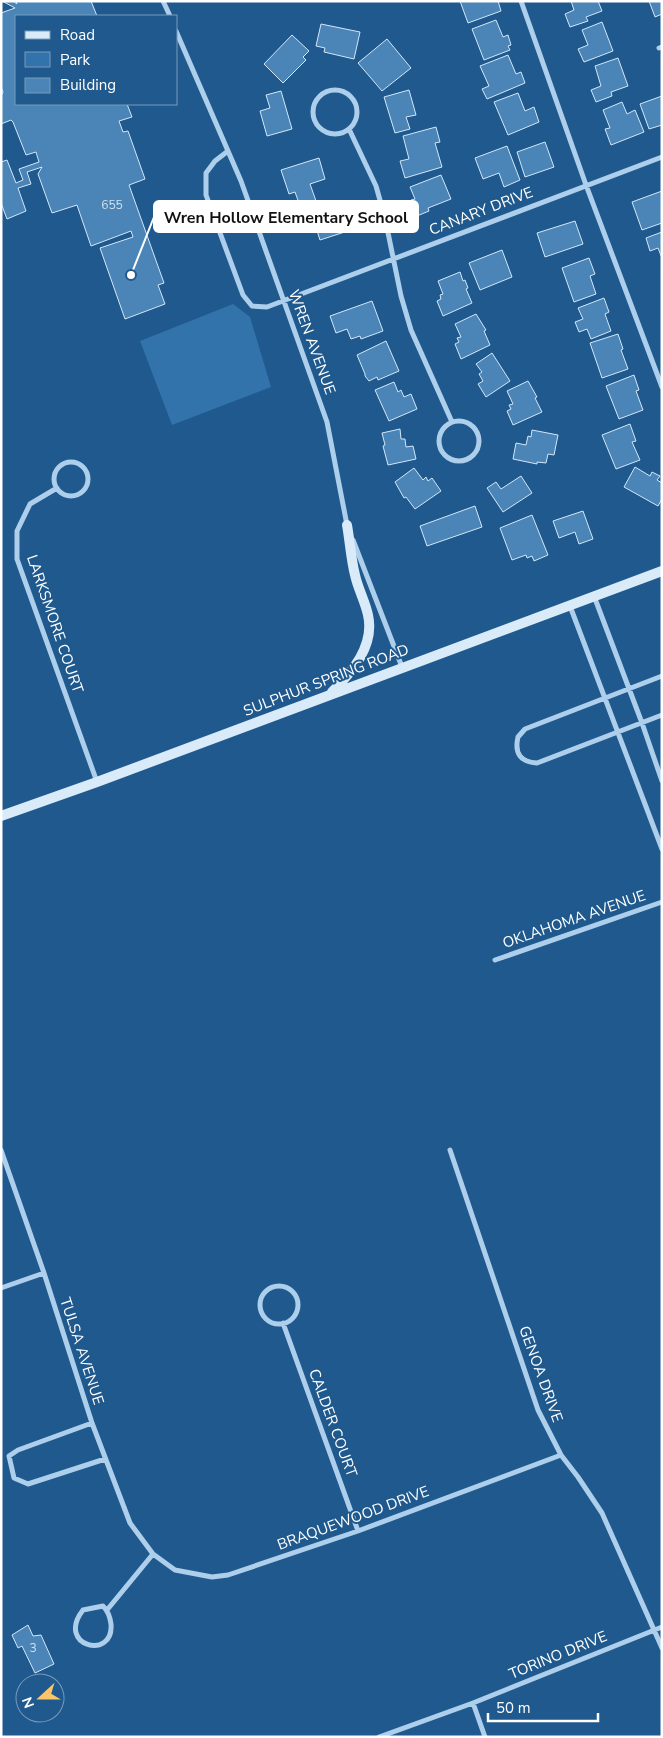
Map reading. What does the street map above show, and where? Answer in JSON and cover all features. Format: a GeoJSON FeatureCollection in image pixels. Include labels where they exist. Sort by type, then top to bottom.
{"type":"FeatureCollection","features":[{"type":"Feature","properties":{"kind":"main road"},"geometry":{"type":"LineString","coordinates":[[330,694],[350,674],[364,649],[369,632],[368,616],[355,575],[347,525]]}},
{"type":"Feature","properties":{"kind":"main road","name":"SULPHUR SPRING ROAD"},"geometry":{"type":"LineString","coordinates":[[1,816],[662,571]]}},
{"type":"Feature","properties":{"kind":"street"},"geometry":{"type":"LineString","coordinates":[[163,1],[170,15]]}},
{"type":"Feature","properties":{"kind":"street"},"geometry":{"type":"LineString","coordinates":[[521,1],[586,185],[662,387]]}},
{"type":"Feature","properties":{"kind":"street","name":"WREN AVENUE"},"geometry":{"type":"LineString","coordinates":[[178,36],[241,181],[327,422],[347,525],[402,667]]}},
{"type":"Feature","properties":{"kind":"street"},"geometry":{"type":"LineString","coordinates":[[336,90],[348,94],[353,99],[356,108],[356,119],[349,129],[342,133],[328,133],[316,123],[313,115],[314,107],[323,94],[336,90]]}},
{"type":"Feature","properties":{"kind":"street"},"geometry":{"type":"LineString","coordinates":[[349,129],[376,186],[401,296],[411,330],[452,422]]}},
{"type":"Feature","properties":{"kind":"street","name":"CANARY DRIVE"},"geometry":{"type":"LineString","coordinates":[[228,151],[215,161],[206,173],[206,195],[243,295],[252,306],[267,307],[662,157]]}},
{"type":"Feature","properties":{"kind":"street"},"geometry":{"type":"LineString","coordinates":[[460,421],[470,424],[478,433],[479,447],[470,459],[459,462],[452,460],[442,453],[439,446],[439,438],[442,430],[452,422],[460,421]]}},
{"type":"Feature","properties":{"kind":"street"},"geometry":{"type":"LineString","coordinates":[[76,463],[85,470],[87,485],[81,493],[76,496],[66,495],[58,488],[55,478],[60,467],[76,463]]}},
{"type":"Feature","properties":{"kind":"street","name":"LARKSMORE COURT"},"geometry":{"type":"LineString","coordinates":[[58,488],[30,504],[17,530],[17,559],[97,782]]}},
{"type":"Feature","properties":{"kind":"street"},"geometry":{"type":"LineString","coordinates":[[594,596],[662,781]]}},
{"type":"Feature","properties":{"kind":"street"},"geometry":{"type":"LineString","coordinates":[[570,605],[662,849]]}},
{"type":"Feature","properties":{"kind":"street"},"geometry":{"type":"LineString","coordinates":[[662,676],[525,729],[518,738],[518,752],[521,758],[528,763],[537,764],[618,734],[662,715]]}},
{"type":"Feature","properties":{"kind":"street","name":"OKLAHOMA AVENUE"},"geometry":{"type":"LineString","coordinates":[[495,960],[662,902]]}},
{"type":"Feature","properties":{"kind":"street","name":"TULSA AVENUE"},"geometry":{"type":"LineString","coordinates":[[1,1150],[44,1273],[92,1423],[130,1523],[152,1554]]}},
{"type":"Feature","properties":{"kind":"street","name":"GENOA DRIVE"},"geometry":{"type":"LineString","coordinates":[[450,1150],[538,1410],[561,1455],[602,1513],[662,1648]]}},
{"type":"Feature","properties":{"kind":"street"},"geometry":{"type":"LineString","coordinates":[[1,1288],[44,1273]]}},
{"type":"Feature","properties":{"kind":"street"},"geometry":{"type":"LineString","coordinates":[[281,1286],[292,1292],[297,1303],[297,1310],[294,1315],[290,1320],[283,1323],[268,1320],[261,1310],[261,1298],[269,1289],[274,1287],[281,1286]]}},
{"type":"Feature","properties":{"kind":"street","name":"CALDER COURT"},"geometry":{"type":"LineString","coordinates":[[283,1323],[358,1531]]}},
{"type":"Feature","properties":{"kind":"street"},"geometry":{"type":"LineString","coordinates":[[92,1423],[18,1450],[8,1456],[14,1478],[28,1484],[106,1458]]}},
{"type":"Feature","properties":{"kind":"street","name":"BRAQUEWOOD DRIVE"},"geometry":{"type":"LineString","coordinates":[[152,1554],[175,1570],[212,1577],[228,1575],[358,1531],[561,1455]]}},
{"type":"Feature","properties":{"kind":"street"},"geometry":{"type":"LineString","coordinates":[[107,1610],[152,1554]]}},
{"type":"Feature","properties":{"kind":"street"},"geometry":{"type":"LineString","coordinates":[[102,1606],[107,1610],[111,1625],[108,1638],[94,1646],[83,1644],[76,1632],[79,1616],[83,1610],[102,1606]]}},
{"type":"Feature","properties":{"kind":"street","name":"TORINO DRIVE"},"geometry":{"type":"LineString","coordinates":[[379,1737],[473,1703],[662,1628]]}},
{"type":"Feature","properties":{"kind":"street"},"geometry":{"type":"LineString","coordinates":[[473,1703],[485,1737]]}},
{"type":"Feature","properties":{"kind":"green space"},"geometry":{"type":"Polygon","coordinates":[[[233,304],[250,317],[271,387],[172,425],[140,341],[233,304]]]}},
{"type":"Feature","properties":{"kind":"building"},"geometry":{"type":"Polygon","coordinates":[[[2,1],[13,1],[17,4],[16,1],[91,1],[97,15],[15,15],[15,105],[127,105],[132,117],[119,121],[123,132],[128,131],[145,179],[129,185],[164,283],[158,285],[165,304],[125,319],[100,248],[133,237],[131,231],[91,246],[77,205],[52,213],[38,174],[42,167],[27,172],[31,184],[18,188],[26,211],[7,219],[1,203],[1,162],[7,160],[16,183],[23,180],[19,169],[39,162],[36,152],[26,155],[11,120],[1,124],[1,96],[3,92],[1,87],[1,13],[15,8],[2,1]]]}},
{"type":"Feature","properties":{"kind":"building"},"geometry":{"type":"Polygon","coordinates":[[[460,1],[498,1],[501,11],[468,23],[460,1]]]}},
{"type":"Feature","properties":{"kind":"building"},"geometry":{"type":"Polygon","coordinates":[[[571,1],[598,1],[602,11],[586,17],[588,21],[570,27],[565,14],[574,10],[571,1]]]}},
{"type":"Feature","properties":{"kind":"building"},"geometry":{"type":"Polygon","coordinates":[[[649,1],[662,1],[662,14],[655,17],[649,1]]]}},
{"type":"Feature","properties":{"kind":"building"},"geometry":{"type":"Polygon","coordinates":[[[496,20],[503,37],[508,35],[511,45],[508,46],[510,50],[484,60],[472,29],[496,20]]]}},
{"type":"Feature","properties":{"kind":"building"},"geometry":{"type":"Polygon","coordinates":[[[602,22],[613,51],[584,62],[578,49],[588,45],[582,30],[602,22]]]}},
{"type":"Feature","properties":{"kind":"building"},"geometry":{"type":"Polygon","coordinates":[[[321,24],[360,32],[354,59],[324,52],[325,48],[316,46],[321,24]]]}},
{"type":"Feature","properties":{"kind":"building"},"geometry":{"type":"Polygon","coordinates":[[[292,35],[309,51],[303,57],[306,60],[283,83],[264,64],[292,35]]]}},
{"type":"Feature","properties":{"kind":"building"},"geometry":{"type":"Polygon","coordinates":[[[387,39],[411,68],[382,91],[358,63],[387,39]]]}},
{"type":"Feature","properties":{"kind":"building"},"geometry":{"type":"Polygon","coordinates":[[[508,55],[516,74],[521,72],[525,83],[487,99],[482,89],[489,86],[480,66],[508,55]]]}},
{"type":"Feature","properties":{"kind":"building"},"geometry":{"type":"Polygon","coordinates":[[[618,58],[628,86],[611,92],[612,96],[596,102],[591,90],[601,86],[595,66],[618,58]]]}},
{"type":"Feature","properties":{"kind":"building"},"geometry":{"type":"Polygon","coordinates":[[[409,90],[416,115],[406,117],[410,129],[395,133],[384,97],[409,90]]]}},
{"type":"Feature","properties":{"kind":"building"},"geometry":{"type":"Polygon","coordinates":[[[281,91],[292,129],[267,136],[260,111],[270,108],[266,95],[281,91]]]}},
{"type":"Feature","properties":{"kind":"building"},"geometry":{"type":"Polygon","coordinates":[[[518,93],[525,111],[534,107],[539,122],[508,135],[494,102],[518,93]]]}},
{"type":"Feature","properties":{"kind":"building"},"geometry":{"type":"Polygon","coordinates":[[[662,96],[662,125],[649,129],[640,104],[662,96]]]}},
{"type":"Feature","properties":{"kind":"building"},"geometry":{"type":"Polygon","coordinates":[[[622,102],[627,114],[635,110],[644,132],[611,145],[605,129],[610,128],[603,110],[622,102]]]}},
{"type":"Feature","properties":{"kind":"building"},"geometry":{"type":"Polygon","coordinates":[[[436,127],[440,142],[435,143],[442,167],[405,178],[400,161],[409,159],[403,136],[436,127]]]}},
{"type":"Feature","properties":{"kind":"building"},"geometry":{"type":"Polygon","coordinates":[[[545,142],[554,167],[525,177],[517,152],[545,142]]]}},
{"type":"Feature","properties":{"kind":"building"},"geometry":{"type":"Polygon","coordinates":[[[507,146],[520,180],[504,187],[499,173],[483,179],[475,158],[507,146]]]}},
{"type":"Feature","properties":{"kind":"building"},"geometry":{"type":"Polygon","coordinates":[[[319,158],[325,179],[310,184],[316,201],[300,206],[295,192],[289,194],[281,170],[319,158]]]}},
{"type":"Feature","properties":{"kind":"building"},"geometry":{"type":"Polygon","coordinates":[[[441,175],[451,199],[428,208],[429,211],[417,216],[411,200],[415,199],[410,187],[441,175]]]}},
{"type":"Feature","properties":{"kind":"building"},"geometry":{"type":"Polygon","coordinates":[[[662,191],[662,223],[642,230],[632,202],[662,191]]]}},
{"type":"Feature","properties":{"kind":"building"},"geometry":{"type":"Polygon","coordinates":[[[324,205],[327,215],[347,208],[354,229],[320,240],[310,209],[324,205]]]}},
{"type":"Feature","properties":{"kind":"building"},"geometry":{"type":"Polygon","coordinates":[[[575,221],[583,244],[545,257],[537,233],[575,221]]]}},
{"type":"Feature","properties":{"kind":"building"},"geometry":{"type":"Polygon","coordinates":[[[662,232],[662,258],[658,248],[650,251],[646,238],[662,232]]]}},
{"type":"Feature","properties":{"kind":"building"},"geometry":{"type":"Polygon","coordinates":[[[502,250],[512,277],[480,290],[469,263],[502,250]]]}},
{"type":"Feature","properties":{"kind":"building"},"geometry":{"type":"Polygon","coordinates":[[[589,258],[595,274],[590,276],[596,294],[574,302],[562,268],[589,258]]]}},
{"type":"Feature","properties":{"kind":"building"},"geometry":{"type":"Polygon","coordinates":[[[460,272],[463,281],[465,280],[468,288],[466,289],[472,303],[443,316],[437,301],[441,299],[440,295],[443,294],[438,281],[460,272]]]}},
{"type":"Feature","properties":{"kind":"building"},"geometry":{"type":"Polygon","coordinates":[[[604,298],[609,312],[605,314],[611,331],[591,339],[587,329],[579,332],[575,322],[583,319],[578,308],[604,298]]]}},
{"type":"Feature","properties":{"kind":"building"},"geometry":{"type":"Polygon","coordinates":[[[372,301],[383,331],[361,339],[360,336],[351,339],[347,329],[336,333],[330,316],[372,301]]]}},
{"type":"Feature","properties":{"kind":"building"},"geometry":{"type":"Polygon","coordinates":[[[476,314],[486,330],[484,331],[490,345],[461,359],[455,344],[459,342],[457,338],[461,337],[455,324],[476,314]]]}},
{"type":"Feature","properties":{"kind":"building"},"geometry":{"type":"Polygon","coordinates":[[[618,334],[623,349],[621,350],[628,369],[602,378],[590,343],[618,334]]]}},
{"type":"Feature","properties":{"kind":"building"},"geometry":{"type":"Polygon","coordinates":[[[386,341],[399,371],[378,380],[377,377],[369,381],[365,376],[357,355],[386,341]]]}},
{"type":"Feature","properties":{"kind":"building"},"geometry":{"type":"Polygon","coordinates":[[[492,353],[510,381],[486,397],[478,384],[483,381],[479,374],[482,372],[476,364],[492,353]]]}},
{"type":"Feature","properties":{"kind":"building"},"geometry":{"type":"Polygon","coordinates":[[[634,375],[639,390],[636,391],[643,410],[619,419],[606,386],[634,375]]]}},
{"type":"Feature","properties":{"kind":"building"},"geometry":{"type":"Polygon","coordinates":[[[528,381],[537,397],[535,398],[542,412],[513,425],[507,411],[511,409],[509,405],[513,404],[507,391],[528,381]]]}},
{"type":"Feature","properties":{"kind":"building"},"geometry":{"type":"Polygon","coordinates":[[[394,382],[398,392],[401,390],[404,397],[411,394],[417,409],[389,421],[375,390],[394,382]]]}},
{"type":"Feature","properties":{"kind":"building"},"geometry":{"type":"Polygon","coordinates":[[[630,424],[636,441],[632,442],[640,460],[616,469],[602,435],[630,424]]]}},
{"type":"Feature","properties":{"kind":"building"},"geometry":{"type":"Polygon","coordinates":[[[400,429],[401,439],[405,439],[406,447],[413,446],[416,459],[388,465],[382,433],[400,429]]]}},
{"type":"Feature","properties":{"kind":"building"},"geometry":{"type":"Polygon","coordinates":[[[532,430],[558,435],[554,455],[548,454],[546,463],[537,462],[537,464],[513,459],[516,443],[526,445],[528,436],[531,437],[532,430]]]}},
{"type":"Feature","properties":{"kind":"building"},"geometry":{"type":"Polygon","coordinates":[[[635,467],[650,476],[652,472],[660,476],[657,480],[662,483],[662,499],[658,506],[624,487],[635,467]]]}},
{"type":"Feature","properties":{"kind":"building"},"geometry":{"type":"Polygon","coordinates":[[[414,468],[423,480],[426,477],[428,481],[432,478],[441,491],[415,509],[406,497],[404,498],[395,482],[414,468]]]}},
{"type":"Feature","properties":{"kind":"building"},"geometry":{"type":"Polygon","coordinates":[[[521,476],[532,493],[503,512],[487,488],[496,482],[501,489],[521,476]]]}},
{"type":"Feature","properties":{"kind":"building"},"geometry":{"type":"Polygon","coordinates":[[[475,506],[482,527],[427,546],[420,526],[475,506]]]}},
{"type":"Feature","properties":{"kind":"building"},"geometry":{"type":"Polygon","coordinates":[[[583,511],[593,539],[579,544],[575,532],[559,538],[553,521],[583,511]]]}},
{"type":"Feature","properties":{"kind":"building"},"geometry":{"type":"Polygon","coordinates":[[[532,515],[548,555],[534,561],[532,556],[527,558],[526,555],[512,560],[500,528],[532,515]]]}},
{"type":"Feature","properties":{"kind":"building"},"geometry":{"type":"Polygon","coordinates":[[[28,1625],[33,1636],[41,1635],[54,1664],[35,1673],[22,1646],[18,1648],[12,1635],[28,1625]]]}},
{"type":"Feature","properties":{"kind":"place","name":"Wren Hollow Elementary School"},"geometry":{"type":"Point","coordinates":[131,275]}}]}
